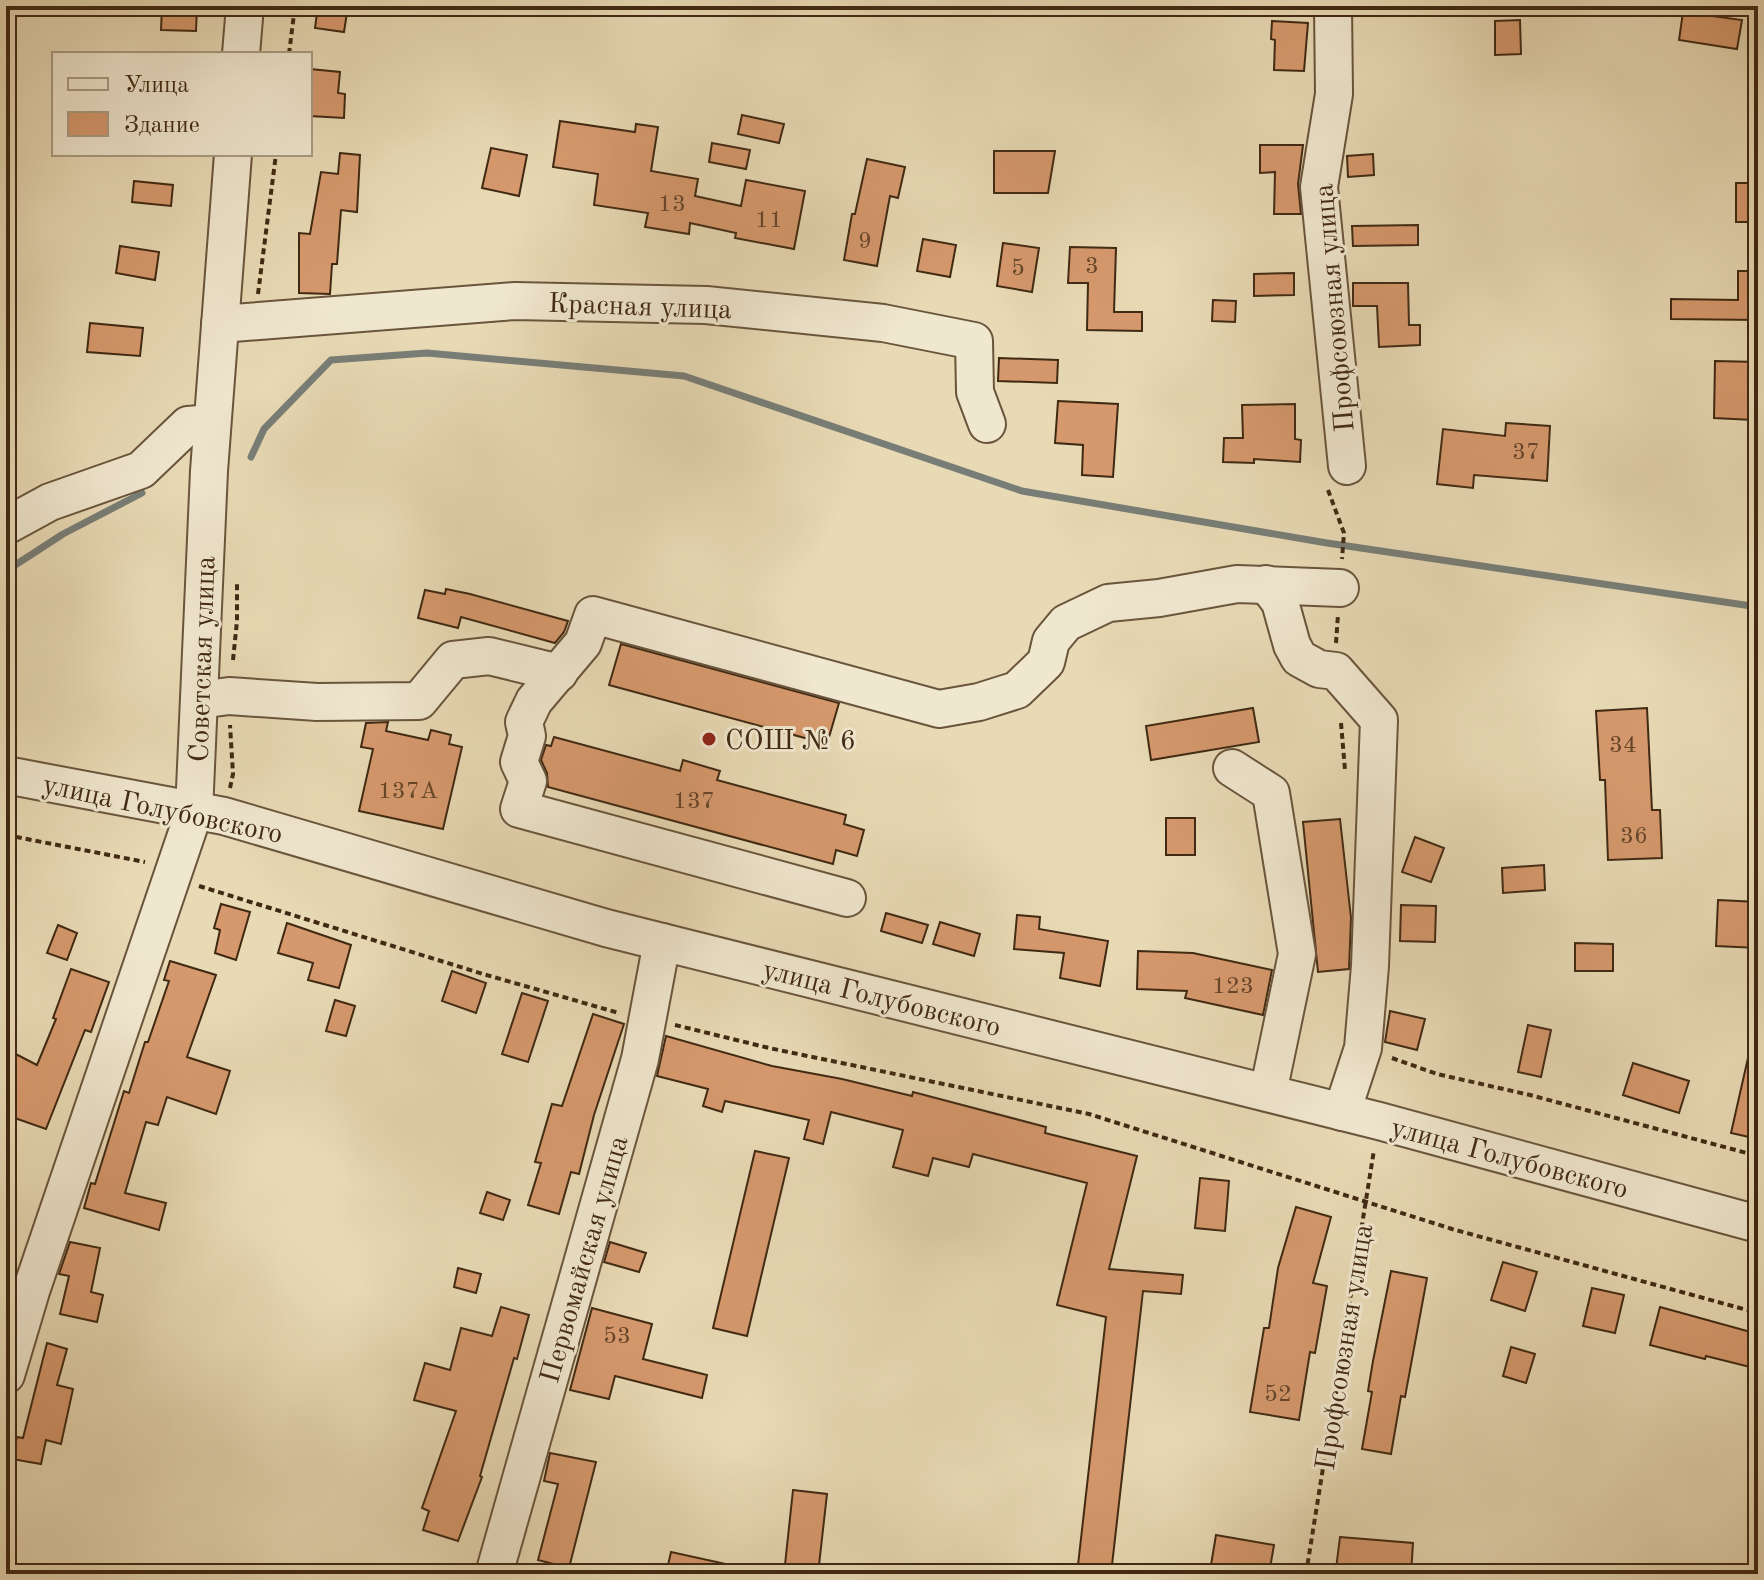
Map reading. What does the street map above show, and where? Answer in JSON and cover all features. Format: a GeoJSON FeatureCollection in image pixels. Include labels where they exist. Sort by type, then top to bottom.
{"type":"FeatureCollection","features":[{"type":"Feature","properties":{"kind":"street"},"geometry":{"type":"LineString","coordinates":[[241,52],[245,6]]}},
{"type":"Feature","properties":{"kind":"street","name":"Профсоюзная улица"},"geometry":{"type":"LineString","coordinates":[[1333,6],[1334,94],[1319,187],[1347,466]]}},
{"type":"Feature","properties":{"kind":"street","name":"Советская улица"},"geometry":{"type":"LineString","coordinates":[[6,1375],[31,1291],[175,868],[209,814],[214,698],[212,423],[237,323],[233,156]]}},
{"type":"Feature","properties":{"kind":"street","name":"Красная улица"},"geometry":{"type":"LineString","coordinates":[[237,323],[515,301],[706,305],[883,323],[974,341],[975,392],[987,424]]}},
{"type":"Feature","properties":{"kind":"street"},"geometry":{"type":"LineString","coordinates":[[6,526],[50,502],[141,470],[188,425],[212,423]]}},
{"type":"Feature","properties":{"kind":"street"},"geometry":{"type":"LineString","coordinates":[[847,898],[519,809],[528,781],[519,762],[527,736],[524,722],[534,701],[583,643],[593,615],[939,709],[979,702],[1017,690],[1046,662],[1051,641],[1066,623],[1108,603],[1159,598],[1237,584],[1340,588]]}},
{"type":"Feature","properties":{"kind":"street"},"geometry":{"type":"LineString","coordinates":[[1266,584],[1280,602],[1292,645],[1299,658],[1319,669],[1336,671],[1379,720],[1370,966],[1363,1048],[1342,1112]]}},
{"type":"Feature","properties":{"kind":"street"},"geometry":{"type":"LineString","coordinates":[[214,698],[317,702],[419,701],[453,660],[489,656],[559,673]]}},
{"type":"Feature","properties":{"kind":"street"},"geometry":{"type":"LineString","coordinates":[[1232,768],[1271,793],[1297,954],[1268,1093]]}},
{"type":"Feature","properties":{"kind":"street","name":"улица Голубовского"},"geometry":{"type":"LineString","coordinates":[[6,775],[209,814],[662,942],[1379,1121],[1758,1224]]}},
{"type":"Feature","properties":{"kind":"street","name":"Первомайская улица"},"geometry":{"type":"LineString","coordinates":[[494,1574],[649,1020],[662,942]]}},
{"type":"Feature","properties":{"kind":"path"},"geometry":{"type":"LineString","coordinates":[[289,52],[295,6]]}},
{"type":"Feature","properties":{"kind":"path"},"geometry":{"type":"LineString","coordinates":[[237,323],[276,156]]}},
{"type":"Feature","properties":{"kind":"path"},"geometry":{"type":"LineString","coordinates":[[1342,553],[1344,533],[1328,490],[1347,466]]}},
{"type":"Feature","properties":{"kind":"path"},"geometry":{"type":"LineString","coordinates":[[209,814],[233,774],[214,698],[237,621],[237,578]]}},
{"type":"Feature","properties":{"kind":"path"},"geometry":{"type":"LineString","coordinates":[[6,835],[175,868],[196,875],[192,884],[483,974],[649,1020],[1089,1114],[1452,1229],[1758,1313]]}},
{"type":"Feature","properties":{"kind":"path"},"geometry":{"type":"LineString","coordinates":[[1363,1048],[1437,1074],[1530,1095],[1758,1156]]}},
{"type":"Feature","properties":{"kind":"path","name":"Профсоюзная улица"},"geometry":{"type":"LineString","coordinates":[[1306,1574],[1379,1121]]}},
{"type":"Feature","properties":{"kind":"building"},"geometry":{"type":"Polygon","coordinates":[[[162,6],[197,6],[196,31],[161,30],[162,6]]]}},
{"type":"Feature","properties":{"kind":"building"},"geometry":{"type":"Polygon","coordinates":[[[318,6],[348,6],[344,32],[315,28],[318,6]]]}},
{"type":"Feature","properties":{"kind":"building"},"geometry":{"type":"Polygon","coordinates":[[[1683,12],[1742,20],[1737,49],[1679,40],[1683,12]]]}},
{"type":"Feature","properties":{"kind":"building"},"geometry":{"type":"Polygon","coordinates":[[[1520,20],[1521,54],[1495,55],[1495,21],[1520,20]]]}},
{"type":"Feature","properties":{"kind":"building"},"geometry":{"type":"Polygon","coordinates":[[[1272,21],[1308,23],[1304,71],[1274,70],[1272,21]]]}},
{"type":"Feature","properties":{"kind":"building"},"geometry":{"type":"Polygon","coordinates":[[[312,69],[340,72],[338,93],[345,94],[344,118],[312,116],[312,69]]]}},
{"type":"Feature","properties":{"kind":"building"},"geometry":{"type":"Polygon","coordinates":[[[742,115],[784,124],[779,143],[738,134],[742,115]]]}},
{"type":"Feature","properties":{"kind":"building"},"geometry":{"type":"Polygon","coordinates":[[[560,121],[635,132],[636,124],[658,127],[651,171],[698,179],[695,196],[741,206],[746,180],[805,191],[794,249],[735,238],[736,233],[690,223],[689,234],[645,227],[648,213],[594,205],[598,174],[553,167],[560,121]]]}},
{"type":"Feature","properties":{"kind":"building"},"geometry":{"type":"Polygon","coordinates":[[[712,143],[750,150],[746,169],[709,162],[712,143]]]}},
{"type":"Feature","properties":{"kind":"building"},"geometry":{"type":"Polygon","coordinates":[[[1260,145],[1303,145],[1298,184],[1301,214],[1274,214],[1275,172],[1260,173],[1260,145]]]}},
{"type":"Feature","properties":{"kind":"building"},"geometry":{"type":"Polygon","coordinates":[[[491,148],[527,155],[519,196],[482,188],[491,148]]]}},
{"type":"Feature","properties":{"kind":"building"},"geometry":{"type":"Polygon","coordinates":[[[994,151],[1055,151],[1048,193],[994,193],[994,151]]]}},
{"type":"Feature","properties":{"kind":"building"},"geometry":{"type":"Polygon","coordinates":[[[340,153],[360,155],[357,212],[341,210],[337,264],[332,264],[330,294],[299,293],[299,233],[310,234],[321,172],[338,174],[340,153]]]}},
{"type":"Feature","properties":{"kind":"building"},"geometry":{"type":"Polygon","coordinates":[[[1373,154],[1374,175],[1348,177],[1347,156],[1373,154]]]}},
{"type":"Feature","properties":{"kind":"building"},"geometry":{"type":"Polygon","coordinates":[[[867,159],[905,167],[898,198],[890,196],[877,266],[844,260],[852,214],[855,214],[867,159]]]}},
{"type":"Feature","properties":{"kind":"building"},"geometry":{"type":"Polygon","coordinates":[[[134,181],[173,185],[171,206],[132,202],[134,181]]]}},
{"type":"Feature","properties":{"kind":"building"},"geometry":{"type":"Polygon","coordinates":[[[1736,183],[1757,183],[1757,222],[1736,222],[1736,183]]]}},
{"type":"Feature","properties":{"kind":"building"},"geometry":{"type":"Polygon","coordinates":[[[1418,225],[1418,245],[1353,246],[1352,226],[1418,225]]]}},
{"type":"Feature","properties":{"kind":"building"},"geometry":{"type":"Polygon","coordinates":[[[923,239],[956,245],[950,277],[917,271],[923,239]]]}},
{"type":"Feature","properties":{"kind":"building"},"geometry":{"type":"Polygon","coordinates":[[[1003,243],[1039,248],[1032,292],[997,286],[1003,243]]]}},
{"type":"Feature","properties":{"kind":"building"},"geometry":{"type":"Polygon","coordinates":[[[120,246],[159,252],[155,280],[116,273],[120,246]]]}},
{"type":"Feature","properties":{"kind":"building"},"geometry":{"type":"Polygon","coordinates":[[[1070,247],[1116,248],[1114,312],[1142,312],[1142,331],[1087,330],[1088,283],[1068,283],[1070,247]]]}},
{"type":"Feature","properties":{"kind":"building"},"geometry":{"type":"Polygon","coordinates":[[[1738,271],[1758,271],[1758,320],[1671,319],[1671,299],[1738,300],[1738,271]]]}},
{"type":"Feature","properties":{"kind":"building"},"geometry":{"type":"Polygon","coordinates":[[[1294,273],[1294,295],[1254,296],[1254,274],[1294,273]]]}},
{"type":"Feature","properties":{"kind":"building"},"geometry":{"type":"Polygon","coordinates":[[[1353,283],[1408,283],[1409,325],[1420,325],[1420,345],[1379,347],[1377,306],[1353,306],[1353,283]]]}},
{"type":"Feature","properties":{"kind":"building"},"geometry":{"type":"Polygon","coordinates":[[[1213,300],[1236,301],[1235,322],[1212,321],[1213,300]]]}},
{"type":"Feature","properties":{"kind":"building"},"geometry":{"type":"Polygon","coordinates":[[[90,323],[143,328],[140,356],[87,352],[90,323]]]}},
{"type":"Feature","properties":{"kind":"building"},"geometry":{"type":"Polygon","coordinates":[[[999,358],[1058,360],[1057,383],[998,381],[999,358]]]}},
{"type":"Feature","properties":{"kind":"building"},"geometry":{"type":"Polygon","coordinates":[[[1715,361],[1758,362],[1753,420],[1714,418],[1715,361]]]}},
{"type":"Feature","properties":{"kind":"building"},"geometry":{"type":"Polygon","coordinates":[[[1058,401],[1118,404],[1113,477],[1082,475],[1083,445],[1055,443],[1058,401]]]}},
{"type":"Feature","properties":{"kind":"building"},"geometry":{"type":"Polygon","coordinates":[[[1295,404],[1295,439],[1301,440],[1300,462],[1254,459],[1254,463],[1223,462],[1224,438],[1243,438],[1242,405],[1295,404]]]}},
{"type":"Feature","properties":{"kind":"building"},"geometry":{"type":"Polygon","coordinates":[[[1506,423],[1550,426],[1547,481],[1474,475],[1473,488],[1437,484],[1443,429],[1505,436],[1506,423]]]}},
{"type":"Feature","properties":{"kind":"building"},"geometry":{"type":"Polygon","coordinates":[[[446,589],[568,621],[555,643],[461,617],[458,628],[418,618],[425,590],[445,594],[446,589]]]}},
{"type":"Feature","properties":{"kind":"building"},"geometry":{"type":"Polygon","coordinates":[[[621,644],[839,703],[827,744],[609,685],[621,644]]]}},
{"type":"Feature","properties":{"kind":"building"},"geometry":{"type":"Polygon","coordinates":[[[1253,708],[1259,742],[1151,760],[1146,726],[1253,708]]]}},
{"type":"Feature","properties":{"kind":"building"},"geometry":{"type":"Polygon","coordinates":[[[1647,708],[1652,810],[1660,810],[1662,858],[1608,860],[1605,780],[1600,780],[1596,711],[1647,708]]]}},
{"type":"Feature","properties":{"kind":"building"},"geometry":{"type":"Polygon","coordinates":[[[388,722],[386,731],[428,740],[431,730],[451,735],[449,744],[462,747],[443,829],[359,811],[373,749],[361,747],[366,723],[388,722]]]}},
{"type":"Feature","properties":{"kind":"building"},"geometry":{"type":"Polygon","coordinates":[[[554,737],[680,771],[683,760],[720,771],[717,780],[846,815],[844,824],[864,830],[857,856],[836,850],[833,864],[548,787],[547,773],[541,760],[546,745],[551,746],[554,737]]]}},
{"type":"Feature","properties":{"kind":"building"},"geometry":{"type":"Polygon","coordinates":[[[1166,818],[1195,818],[1195,855],[1166,855],[1166,818]]]}},
{"type":"Feature","properties":{"kind":"building"},"geometry":{"type":"Polygon","coordinates":[[[1340,819],[1351,918],[1349,969],[1318,972],[1303,822],[1340,819]]]}},
{"type":"Feature","properties":{"kind":"building"},"geometry":{"type":"Polygon","coordinates":[[[1415,837],[1444,848],[1431,882],[1402,872],[1415,837]]]}},
{"type":"Feature","properties":{"kind":"building"},"geometry":{"type":"Polygon","coordinates":[[[1544,865],[1545,890],[1503,893],[1502,868],[1544,865]]]}},
{"type":"Feature","properties":{"kind":"building"},"geometry":{"type":"Polygon","coordinates":[[[1718,900],[1758,902],[1758,948],[1716,946],[1718,900]]]}},
{"type":"Feature","properties":{"kind":"building"},"geometry":{"type":"Polygon","coordinates":[[[221,904],[250,912],[236,960],[215,953],[220,930],[214,928],[221,904]]]}},
{"type":"Feature","properties":{"kind":"building"},"geometry":{"type":"Polygon","coordinates":[[[1401,905],[1436,906],[1435,942],[1400,941],[1401,905]]]}},
{"type":"Feature","properties":{"kind":"building"},"geometry":{"type":"Polygon","coordinates":[[[886,913],[928,925],[922,943],[881,931],[886,913]]]}},
{"type":"Feature","properties":{"kind":"building"},"geometry":{"type":"Polygon","coordinates":[[[1017,915],[1040,917],[1039,929],[1108,941],[1100,986],[1060,978],[1064,953],[1014,949],[1017,915]]]}},
{"type":"Feature","properties":{"kind":"building"},"geometry":{"type":"Polygon","coordinates":[[[940,922],[980,934],[974,956],[933,944],[940,922]]]}},
{"type":"Feature","properties":{"kind":"building"},"geometry":{"type":"Polygon","coordinates":[[[287,923],[351,945],[339,988],[308,980],[313,963],[278,953],[287,923]]]}},
{"type":"Feature","properties":{"kind":"building"},"geometry":{"type":"Polygon","coordinates":[[[58,925],[77,933],[67,960],[47,953],[58,925]]]}},
{"type":"Feature","properties":{"kind":"building"},"geometry":{"type":"Polygon","coordinates":[[[1575,943],[1613,944],[1613,971],[1575,971],[1575,943]]]}},
{"type":"Feature","properties":{"kind":"building"},"geometry":{"type":"Polygon","coordinates":[[[1138,951],[1193,953],[1272,970],[1263,1015],[1185,998],[1187,991],[1137,989],[1138,951]]]}},
{"type":"Feature","properties":{"kind":"building"},"geometry":{"type":"Polygon","coordinates":[[[170,961],[216,975],[187,1057],[230,1071],[216,1114],[167,1097],[158,1125],[146,1122],[125,1193],[166,1203],[159,1230],[84,1208],[91,1183],[95,1184],[124,1091],[129,1093],[145,1042],[148,1042],[169,981],[164,980],[170,961]]]}},
{"type":"Feature","properties":{"kind":"building"},"geometry":{"type":"Polygon","coordinates":[[[71,969],[109,982],[91,1032],[85,1030],[46,1129],[6,1115],[6,1049],[37,1065],[56,1019],[53,1018],[71,969]]]}},
{"type":"Feature","properties":{"kind":"building"},"geometry":{"type":"Polygon","coordinates":[[[452,971],[486,983],[476,1013],[442,1001],[452,971]]]}},
{"type":"Feature","properties":{"kind":"building"},"geometry":{"type":"Polygon","coordinates":[[[522,993],[548,1001],[528,1062],[502,1054],[522,993]]]}},
{"type":"Feature","properties":{"kind":"building"},"geometry":{"type":"Polygon","coordinates":[[[335,1000],[355,1006],[346,1036],[326,1031],[335,1000]]]}},
{"type":"Feature","properties":{"kind":"building"},"geometry":{"type":"Polygon","coordinates":[[[1390,1011],[1425,1019],[1417,1050],[1385,1042],[1390,1011]]]}},
{"type":"Feature","properties":{"kind":"building"},"geometry":{"type":"Polygon","coordinates":[[[593,1014],[624,1024],[594,1115],[579,1174],[571,1172],[559,1214],[528,1205],[541,1163],[535,1162],[552,1104],[562,1106],[593,1014]]]}},
{"type":"Feature","properties":{"kind":"building"},"geometry":{"type":"Polygon","coordinates":[[[1528,1025],[1551,1030],[1541,1077],[1518,1072],[1528,1025]]]}},
{"type":"Feature","properties":{"kind":"building"},"geometry":{"type":"Polygon","coordinates":[[[666,1036],[772,1066],[912,1096],[913,1092],[1046,1127],[1045,1133],[1137,1156],[1109,1269],[1183,1275],[1181,1294],[1143,1291],[1111,1574],[1077,1574],[1106,1317],[1057,1305],[1087,1183],[973,1154],[969,1167],[933,1158],[928,1176],[893,1167],[903,1130],[831,1112],[823,1144],[804,1139],[809,1120],[725,1101],[722,1112],[703,1106],[708,1089],[657,1076],[666,1036]]]}},
{"type":"Feature","properties":{"kind":"building"},"geometry":{"type":"Polygon","coordinates":[[[1750,1049],[1758,1050],[1758,1139],[1731,1133],[1750,1049]]]}},
{"type":"Feature","properties":{"kind":"building"},"geometry":{"type":"Polygon","coordinates":[[[1633,1063],[1689,1081],[1679,1113],[1623,1095],[1633,1063]]]}},
{"type":"Feature","properties":{"kind":"building"},"geometry":{"type":"Polygon","coordinates":[[[755,1151],[789,1158],[747,1336],[713,1328],[755,1151]]]}},
{"type":"Feature","properties":{"kind":"building"},"geometry":{"type":"Polygon","coordinates":[[[1200,1178],[1229,1181],[1225,1231],[1195,1228],[1200,1178]]]}},
{"type":"Feature","properties":{"kind":"building"},"geometry":{"type":"Polygon","coordinates":[[[487,1192],[510,1200],[503,1220],[480,1213],[487,1192]]]}},
{"type":"Feature","properties":{"kind":"building"},"geometry":{"type":"Polygon","coordinates":[[[1296,1207],[1331,1217],[1313,1283],[1327,1286],[1315,1353],[1310,1352],[1299,1420],[1250,1412],[1264,1328],[1269,1328],[1278,1268],[1296,1207]]]}},
{"type":"Feature","properties":{"kind":"building"},"geometry":{"type":"Polygon","coordinates":[[[70,1242],[100,1248],[91,1292],[103,1295],[97,1322],[60,1314],[69,1276],[59,1274],[70,1242]]]}},
{"type":"Feature","properties":{"kind":"building"},"geometry":{"type":"Polygon","coordinates":[[[610,1242],[646,1253],[639,1272],[604,1262],[610,1242]]]}},
{"type":"Feature","properties":{"kind":"building"},"geometry":{"type":"Polygon","coordinates":[[[1503,1262],[1537,1272],[1525,1311],[1491,1300],[1503,1262]]]}},
{"type":"Feature","properties":{"kind":"building"},"geometry":{"type":"Polygon","coordinates":[[[458,1268],[481,1274],[476,1293],[454,1287],[458,1268]]]}},
{"type":"Feature","properties":{"kind":"building"},"geometry":{"type":"Polygon","coordinates":[[[1391,1271],[1427,1278],[1391,1454],[1362,1449],[1372,1392],[1368,1391],[1391,1271]]]}},
{"type":"Feature","properties":{"kind":"building"},"geometry":{"type":"Polygon","coordinates":[[[1592,1288],[1624,1295],[1615,1333],[1583,1326],[1592,1288]]]}},
{"type":"Feature","properties":{"kind":"building"},"geometry":{"type":"Polygon","coordinates":[[[501,1307],[529,1315],[517,1359],[514,1358],[482,1477],[458,1541],[423,1530],[429,1511],[422,1508],[456,1411],[414,1400],[425,1363],[450,1370],[461,1328],[492,1336],[501,1307]]]}},
{"type":"Feature","properties":{"kind":"building"},"geometry":{"type":"Polygon","coordinates":[[[1660,1307],[1758,1334],[1758,1369],[1650,1345],[1660,1307]]]}},
{"type":"Feature","properties":{"kind":"building"},"geometry":{"type":"Polygon","coordinates":[[[592,1308],[652,1324],[643,1359],[707,1375],[702,1398],[615,1376],[609,1399],[570,1390],[592,1308]]]}},
{"type":"Feature","properties":{"kind":"building"},"geometry":{"type":"Polygon","coordinates":[[[47,1343],[67,1349],[57,1385],[73,1389],[61,1444],[46,1440],[41,1464],[12,1459],[17,1437],[23,1438],[47,1343]]]}},
{"type":"Feature","properties":{"kind":"building"},"geometry":{"type":"Polygon","coordinates":[[[1511,1347],[1535,1354],[1526,1383],[1503,1376],[1511,1347]]]}},
{"type":"Feature","properties":{"kind":"building"},"geometry":{"type":"Polygon","coordinates":[[[550,1453],[596,1462],[569,1568],[538,1560],[558,1484],[544,1481],[550,1453]]]}},
{"type":"Feature","properties":{"kind":"building"},"geometry":{"type":"Polygon","coordinates":[[[793,1490],[827,1494],[818,1574],[784,1574],[793,1490]]]}},
{"type":"Feature","properties":{"kind":"building"},"geometry":{"type":"Polygon","coordinates":[[[1216,1535],[1274,1545],[1269,1574],[1211,1565],[1216,1535]]]}},
{"type":"Feature","properties":{"kind":"building"},"geometry":{"type":"Polygon","coordinates":[[[1340,1537],[1413,1543],[1411,1574],[1336,1569],[1340,1537]]]}},
{"type":"Feature","properties":{"kind":"building"},"geometry":{"type":"Polygon","coordinates":[[[671,1552],[735,1566],[734,1574],[666,1574],[671,1552]]]}},
{"type":"Feature","properties":{"kind":"waterway"},"geometry":{"type":"LineString","coordinates":[[251,457],[264,429],[331,360],[427,353],[684,376],[1022,491],[1327,543],[1758,607]]}},
{"type":"Feature","properties":{"kind":"waterway"},"geometry":{"type":"LineString","coordinates":[[6,571],[63,534],[142,493]]}},
{"type":"Feature","properties":{"kind":"place","name":"СОШ № 6"},"geometry":{"type":"Point","coordinates":[709,739]}}]}
